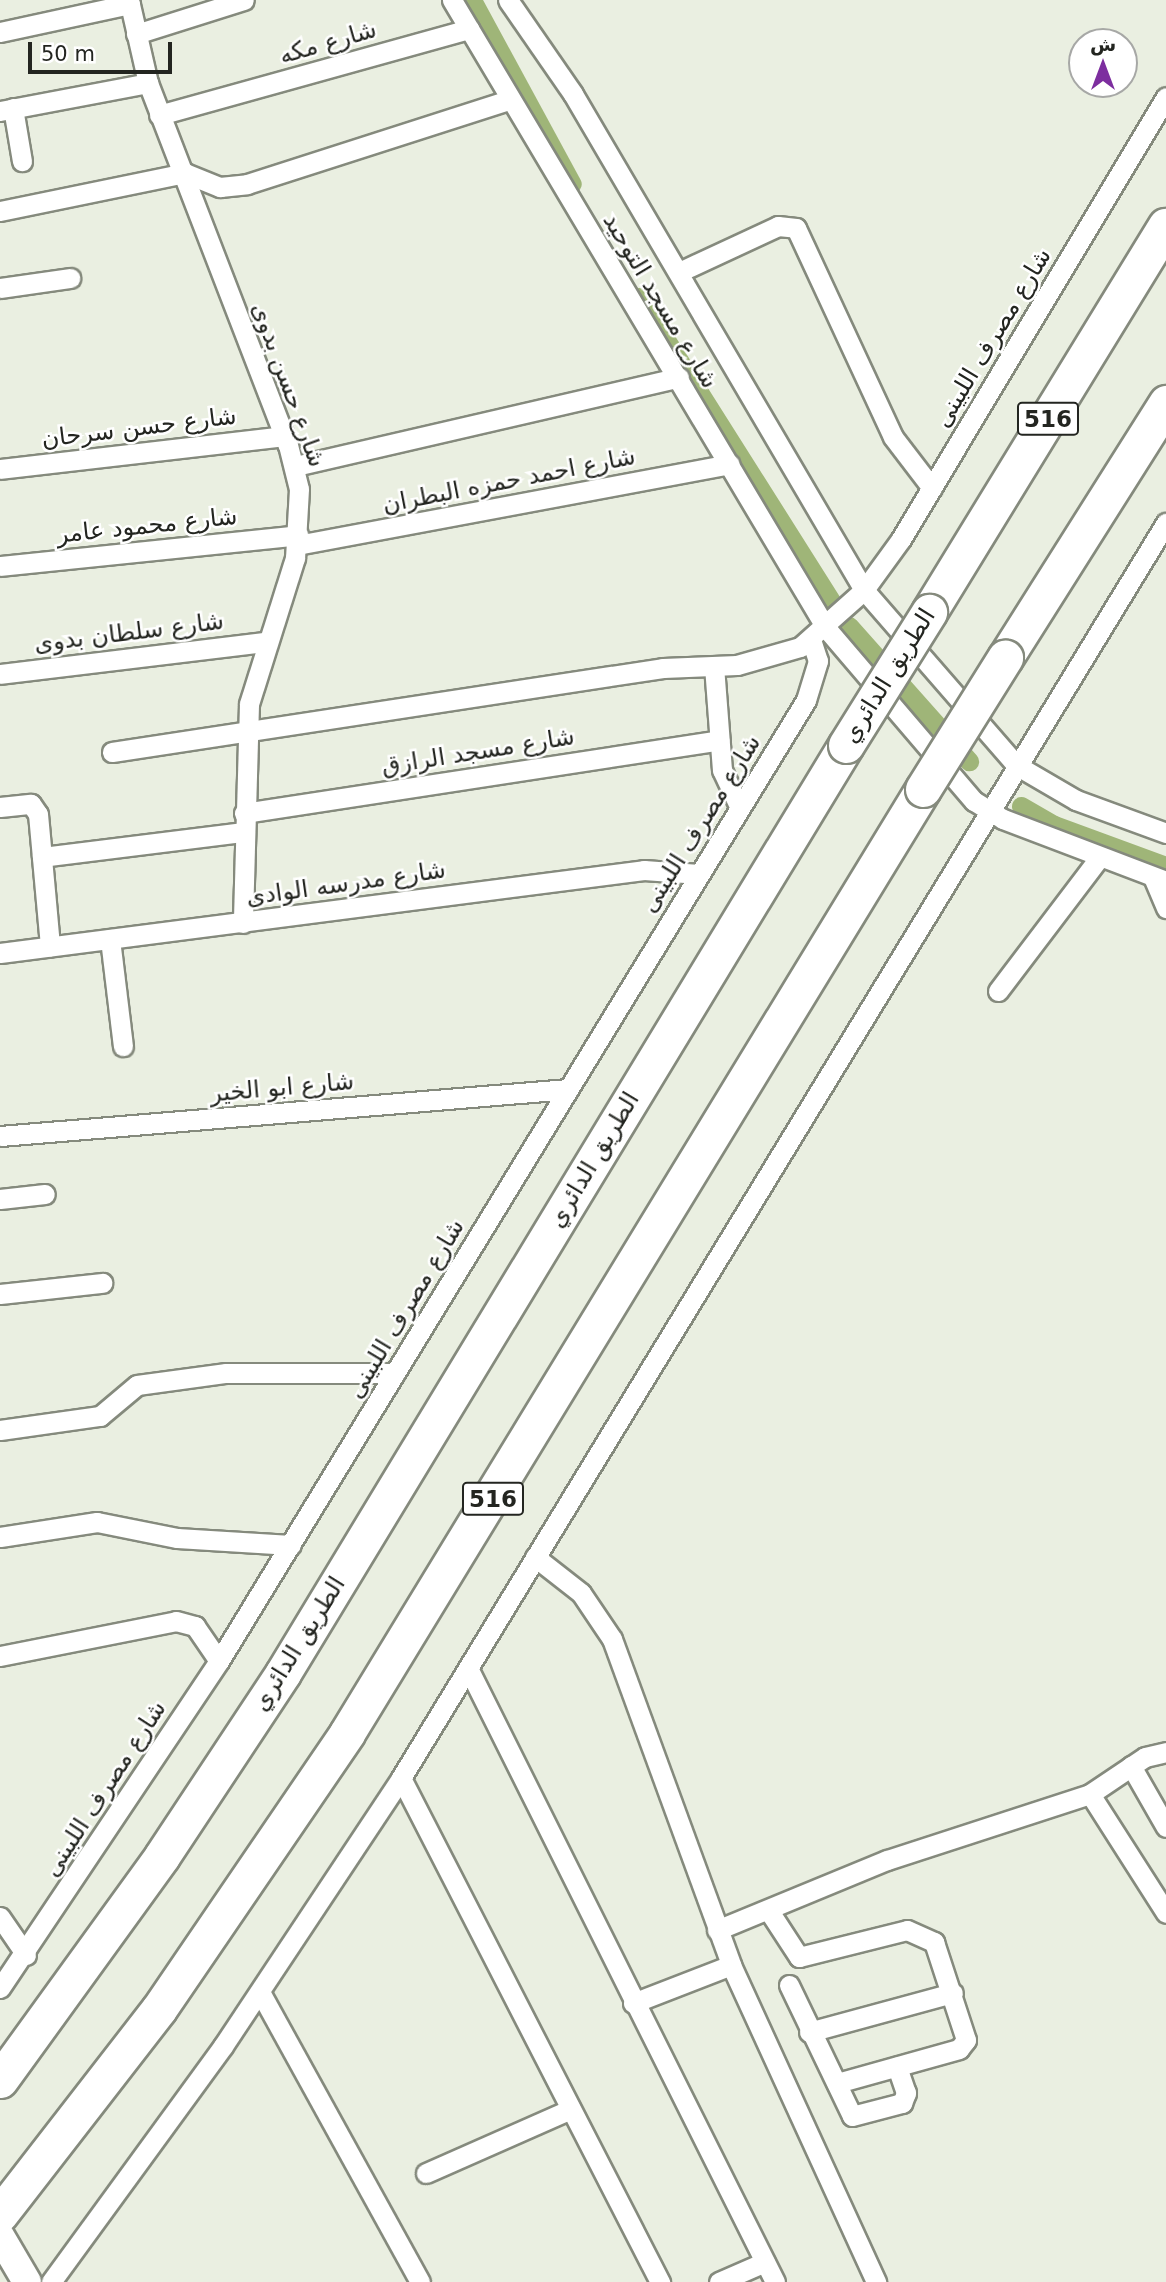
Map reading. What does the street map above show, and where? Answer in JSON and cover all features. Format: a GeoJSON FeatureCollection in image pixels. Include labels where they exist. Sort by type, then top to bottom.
{"type":"FeatureCollection","features":[{"type":"Feature","properties":{"kind":"highway","name":"الطريق الدائري"},"geometry":{"type":"LineString","coordinates":[[0,2080],[146,1879],[283,1673],[846,746],[1166,226]]}},
{"type":"Feature","properties":{"kind":"highway","name":"516"},"geometry":{"type":"LineString","coordinates":[[0,2214],[159,2009],[339,1744],[923,789],[1166,403]]}},
{"type":"Feature","properties":{"kind":"street"},"geometry":{"type":"LineString","coordinates":[[136,34],[244,0]]}},
{"type":"Feature","properties":{"kind":"street","name":"شارع مسجد التوحيد"},"geometry":{"type":"LineString","coordinates":[[452,0],[508,100],[679,377],[729,464],[818,634]]}},
{"type":"Feature","properties":{"kind":"street","name":"شارع مسجد التوحيد"},"geometry":{"type":"LineString","coordinates":[[509,0],[679,272],[864,590],[1016,765],[1055,790],[1166,833]]}},
{"type":"Feature","properties":{"kind":"street"},"geometry":{"type":"LineString","coordinates":[[0,32],[130,2]]}},
{"type":"Feature","properties":{"kind":"street","name":"شارع حسن بدوى"},"geometry":{"type":"LineString","coordinates":[[130,2],[148,83],[159,115],[185,173],[295,466],[298,540],[265,642],[247,733],[243,923]]}},
{"type":"Feature","properties":{"kind":"street","name":"شارع مكه"},"geometry":{"type":"LineString","coordinates":[[159,115],[469,29]]}},
{"type":"Feature","properties":{"kind":"street"},"geometry":{"type":"LineString","coordinates":[[22,161],[7,109],[148,83]]}},
{"type":"Feature","properties":{"kind":"street","name":"شارع مصرف اللبينى"},"geometry":{"type":"LineString","coordinates":[[0,1988],[26,1955],[219,1661],[291,1545],[812,688],[818,661],[818,634],[864,590],[932,488],[1166,97]]}},
{"type":"Feature","properties":{"kind":"street"},"geometry":{"type":"LineString","coordinates":[[0,211],[185,173],[220,187],[247,184],[508,100]]}},
{"type":"Feature","properties":{"kind":"street"},"geometry":{"type":"LineString","coordinates":[[679,272],[778,226],[796,228],[893,437],[932,488]]}},
{"type":"Feature","properties":{"kind":"street"},"geometry":{"type":"LineString","coordinates":[[0,288],[70,278]]}},
{"type":"Feature","properties":{"kind":"street"},"geometry":{"type":"LineString","coordinates":[[295,466],[679,377]]}},
{"type":"Feature","properties":{"kind":"street","name":"شارع حسن سرحان"},"geometry":{"type":"LineString","coordinates":[[0,469],[284,436]]}},
{"type":"Feature","properties":{"kind":"street","name":"شارع احمد حمزه البطران"},"geometry":{"type":"LineString","coordinates":[[298,540],[729,464]]}},
{"type":"Feature","properties":{"kind":"street"},"geometry":{"type":"LineString","coordinates":[[51,2282],[260,1992],[401,1778],[1016,765],[1166,523]]}},
{"type":"Feature","properties":{"kind":"street","name":"شارع محمود عامر"},"geometry":{"type":"LineString","coordinates":[[0,566],[298,540]]}},
{"type":"Feature","properties":{"kind":"street"},"geometry":{"type":"LineString","coordinates":[[112,752],[663,668],[761,661],[818,634],[962,790],[988,811],[1099,858],[1160,879],[1166,908]]}},
{"type":"Feature","properties":{"kind":"street","name":"شارع سلطان بدوى"},"geometry":{"type":"LineString","coordinates":[[0,674],[265,642]]}},
{"type":"Feature","properties":{"kind":"street"},"geometry":{"type":"LineString","coordinates":[[714,666],[722,771],[740,807]]}},
{"type":"Feature","properties":{"kind":"street","name":"شارع مسجد الرازق"},"geometry":{"type":"LineString","coordinates":[[42,857],[719,740]]}},
{"type":"Feature","properties":{"kind":"street"},"geometry":{"type":"LineString","coordinates":[[0,807],[36,808],[50,946]]}},
{"type":"Feature","properties":{"kind":"street"},"geometry":{"type":"LineString","coordinates":[[998,991],[1099,858]]}},
{"type":"Feature","properties":{"kind":"street","name":"شارع مدرسه الوادى"},"geometry":{"type":"LineString","coordinates":[[0,953],[644,870],[699,874]]}},
{"type":"Feature","properties":{"kind":"street"},"geometry":{"type":"LineString","coordinates":[[110,939],[123,1046]]}},
{"type":"Feature","properties":{"kind":"street","name":"شارع ابو الخير"},"geometry":{"type":"LineString","coordinates":[[0,1136],[568,1089]]}},
{"type":"Feature","properties":{"kind":"street"},"geometry":{"type":"LineString","coordinates":[[0,1199],[45,1194]]}},
{"type":"Feature","properties":{"kind":"street"},"geometry":{"type":"LineString","coordinates":[[0,1294],[102,1283]]}},
{"type":"Feature","properties":{"kind":"street"},"geometry":{"type":"LineString","coordinates":[[0,1430],[100,1416],[118,1395],[137,1385],[226,1373],[395,1373]]}},
{"type":"Feature","properties":{"kind":"street"},"geometry":{"type":"LineString","coordinates":[[0,1537],[97,1522],[177,1538],[291,1545]]}},
{"type":"Feature","properties":{"kind":"street"},"geometry":{"type":"LineString","coordinates":[[535,1557],[581,1593],[612,1639],[731,1965],[876,2282]]}},
{"type":"Feature","properties":{"kind":"street"},"geometry":{"type":"LineString","coordinates":[[0,1656],[176,1621],[195,1626],[219,1661]]}},
{"type":"Feature","properties":{"kind":"street"},"geometry":{"type":"LineString","coordinates":[[468,1668],[633,2003],[775,2282]]}},
{"type":"Feature","properties":{"kind":"street"},"geometry":{"type":"LineString","coordinates":[[717,1930],[769,1911],[887,1860],[1090,1794],[1131,1766],[1166,1752]]}},
{"type":"Feature","properties":{"kind":"street"},"geometry":{"type":"LineString","coordinates":[[1131,1766],[1166,1827]]}},
{"type":"Feature","properties":{"kind":"street"},"geometry":{"type":"LineString","coordinates":[[401,1778],[660,2282]]}},
{"type":"Feature","properties":{"kind":"street"},"geometry":{"type":"LineString","coordinates":[[1090,1794],[1166,1913]]}},
{"type":"Feature","properties":{"kind":"street"},"geometry":{"type":"LineString","coordinates":[[769,1911],[791,1951],[805,1958],[919,1931],[934,1942],[953,1993],[966,2040],[959,2049],[837,2083]]}},
{"type":"Feature","properties":{"kind":"street"},"geometry":{"type":"LineString","coordinates":[[0,1917],[26,1955]]}},
{"type":"Feature","properties":{"kind":"street"},"geometry":{"type":"LineString","coordinates":[[633,2003],[731,1965]]}},
{"type":"Feature","properties":{"kind":"street"},"geometry":{"type":"LineString","coordinates":[[789,1985],[848,2111],[858,2117],[902,2104],[906,2093],[897,2067]]}},
{"type":"Feature","properties":{"kind":"street"},"geometry":{"type":"LineString","coordinates":[[260,1992],[420,2282]]}},
{"type":"Feature","properties":{"kind":"street"},"geometry":{"type":"LineString","coordinates":[[809,2032],[953,1993]]}},
{"type":"Feature","properties":{"kind":"street"},"geometry":{"type":"LineString","coordinates":[[426,2173],[571,2109]]}},
{"type":"Feature","properties":{"kind":"street"},"geometry":{"type":"LineString","coordinates":[[0,2236],[27,2282]]}},
{"type":"Feature","properties":{"kind":"street"},"geometry":{"type":"LineString","coordinates":[[719,2282],[765,2262]]}},
{"type":"Feature","properties":{"kind":"waterway"},"geometry":{"type":"LineString","coordinates":[[472,0],[572,184]]}},
{"type":"Feature","properties":{"kind":"waterway"},"geometry":{"type":"LineString","coordinates":[[639,297],[835,607]]}},
{"type":"Feature","properties":{"kind":"waterway"},"geometry":{"type":"LineString","coordinates":[[849,626],[969,761]]}},
{"type":"Feature","properties":{"kind":"waterway"},"geometry":{"type":"LineString","coordinates":[[1021,806],[1054,825],[1166,866]]}}]}
